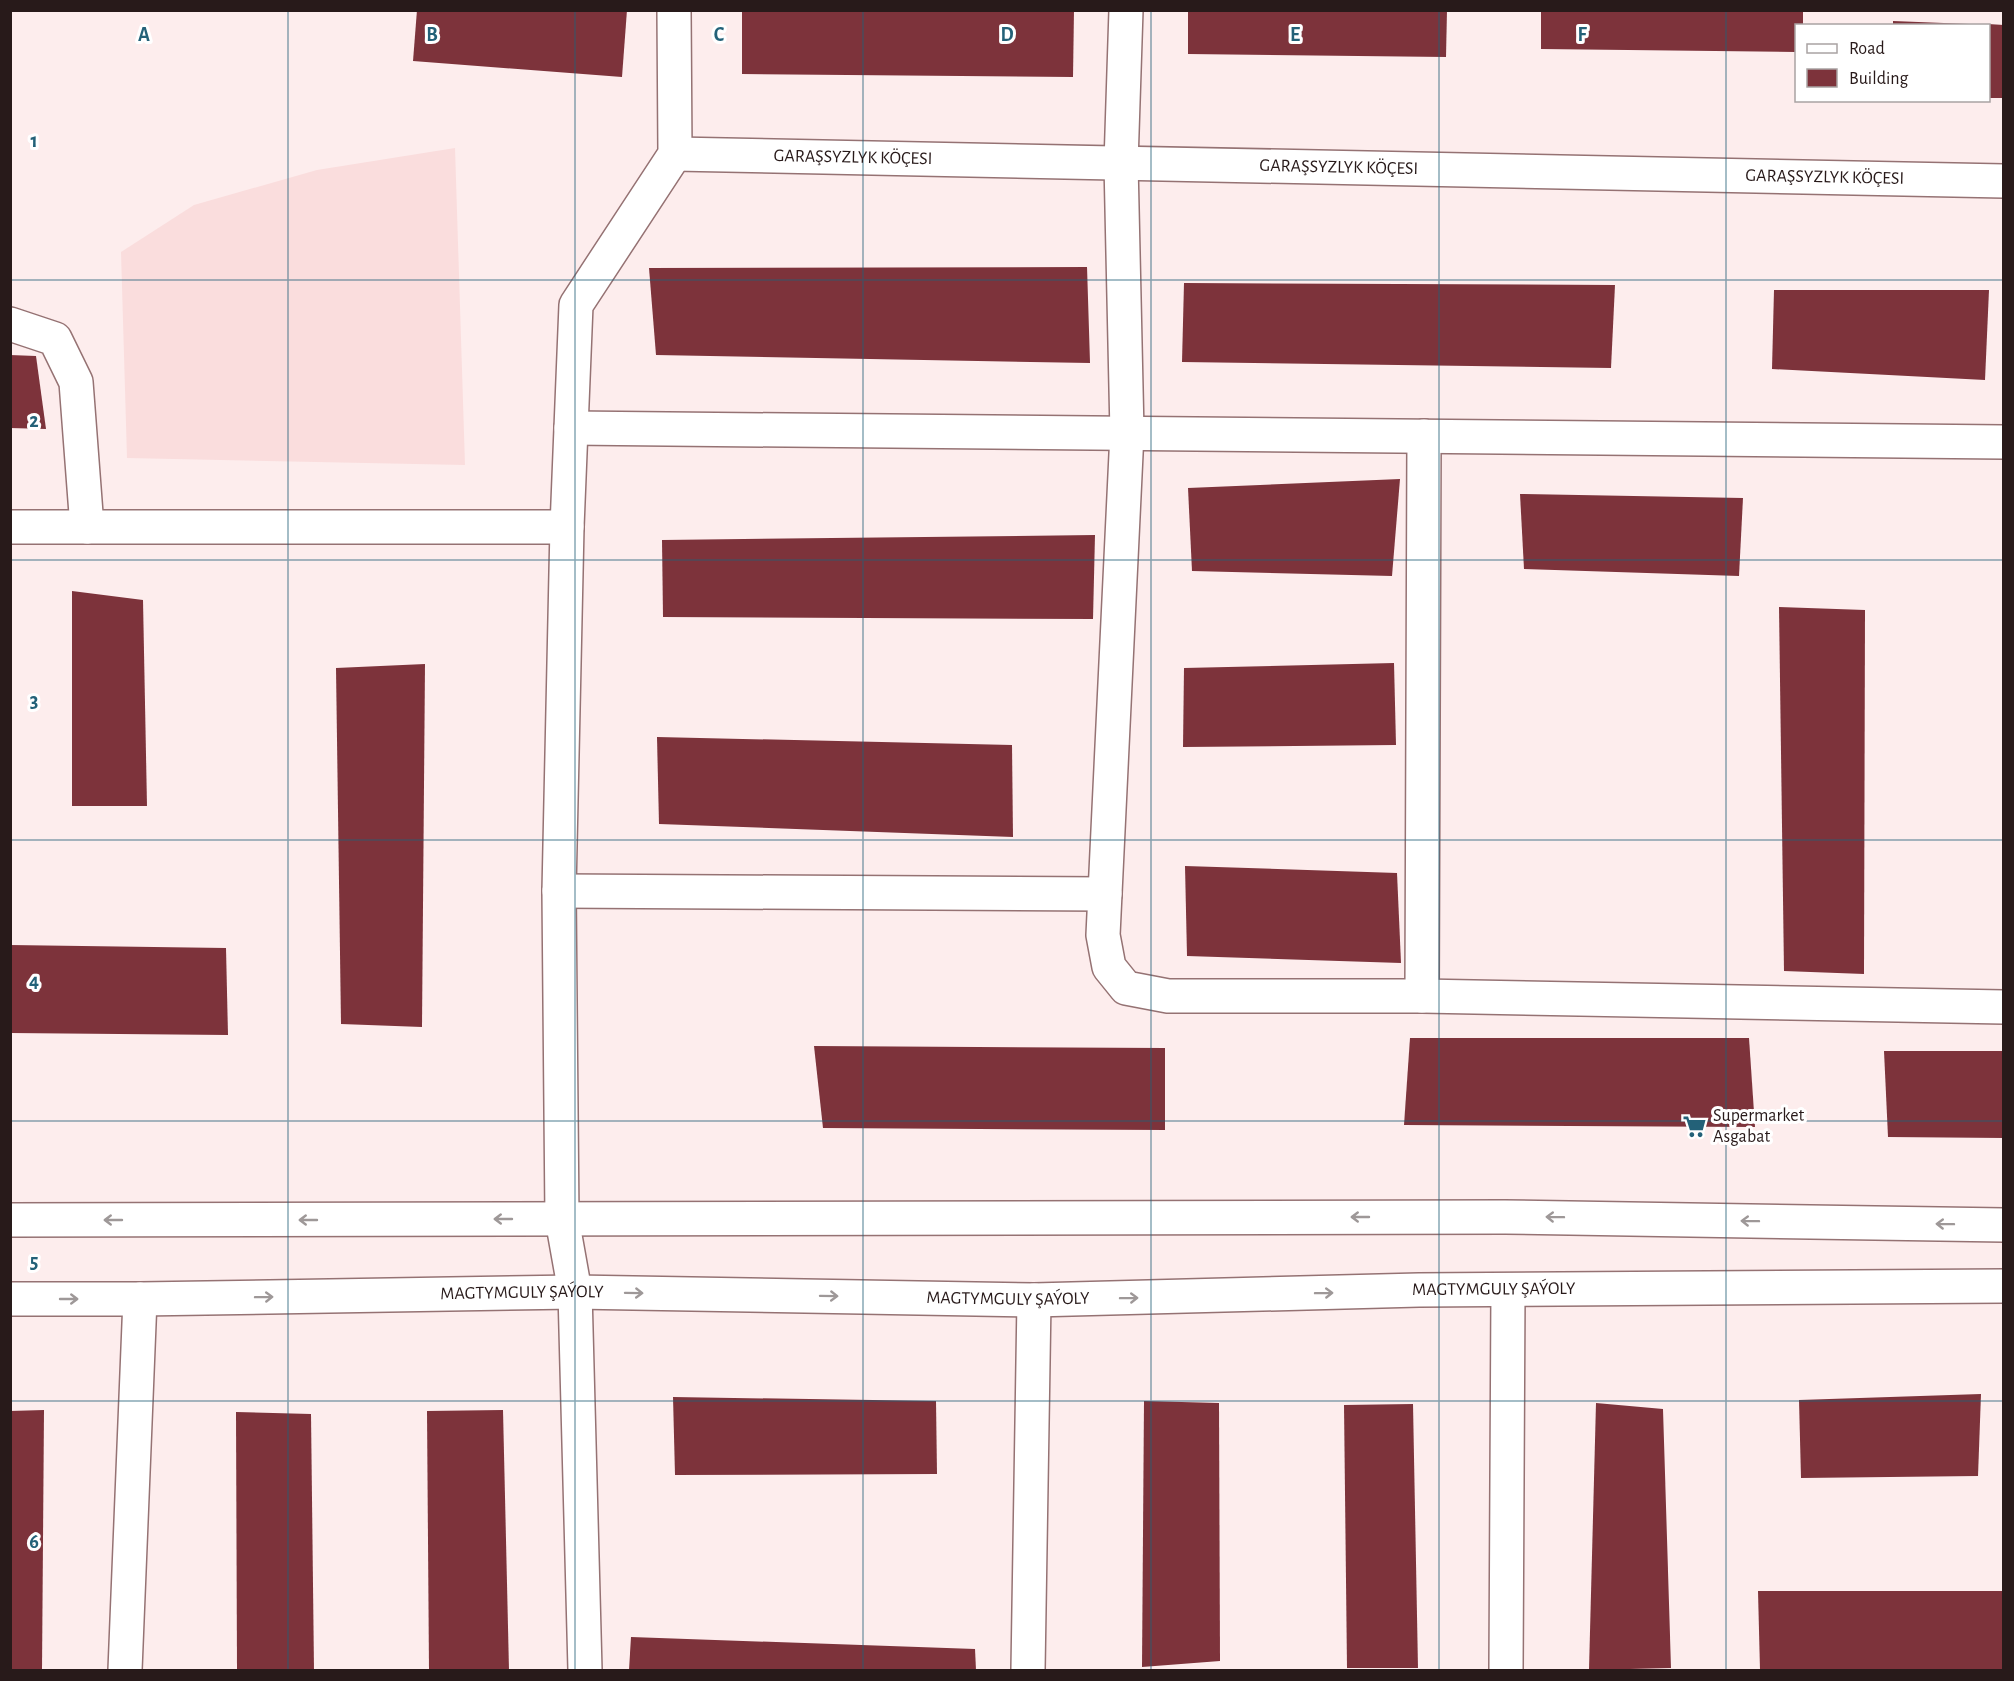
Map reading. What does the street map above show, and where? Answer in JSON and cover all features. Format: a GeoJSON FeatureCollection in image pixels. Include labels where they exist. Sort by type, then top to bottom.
{"type":"FeatureCollection","features":[{"type":"Feature","properties":{"kind":"street"},"geometry":{"type":"LineString","coordinates":[[585,1671],[575,1292],[562,1219],[559,891],[567,527],[576,305],[675,154],[674,10]]}},
{"type":"Feature","properties":{"kind":"street"},"geometry":{"type":"LineString","coordinates":[[1126,10],[1121,163],[1127,433],[1103,935],[1109,967],[1126,988],[1168,996],[1422,996],[2004,1007]]}},
{"type":"Feature","properties":{"kind":"street","name":"GARAŞSYZLYK KÖÇESI"},"geometry":{"type":"LineString","coordinates":[[675,154],[2004,182]]}},
{"type":"Feature","properties":{"kind":"street"},"geometry":{"type":"LineString","coordinates":[[10,324],[55,339],[76,382],[87,527]]}},
{"type":"Feature","properties":{"kind":"street"},"geometry":{"type":"LineString","coordinates":[[571,428],[2004,442]]}},
{"type":"Feature","properties":{"kind":"street"},"geometry":{"type":"LineString","coordinates":[[1422,996],[1424,436]]}},
{"type":"Feature","properties":{"kind":"street"},"geometry":{"type":"LineString","coordinates":[[10,527],[567,527]]}},
{"type":"Feature","properties":{"kind":"street"},"geometry":{"type":"LineString","coordinates":[[559,891],[1105,894]]}},
{"type":"Feature","properties":{"kind":"street"},"geometry":{"type":"LineString","coordinates":[[10,1220],[1505,1216],[2004,1225]]}},
{"type":"Feature","properties":{"kind":"street","name":"MAGTYMGULY ŞAÝOLY"},"geometry":{"type":"LineString","coordinates":[[10,1299],[575,1292],[1034,1300],[1508,1290],[2004,1286]]}},
{"type":"Feature","properties":{"kind":"street"},"geometry":{"type":"LineString","coordinates":[[1506,1671],[1508,1290]]}},
{"type":"Feature","properties":{"kind":"street"},"geometry":{"type":"LineString","coordinates":[[125,1671],[140,1299]]}},
{"type":"Feature","properties":{"kind":"street"},"geometry":{"type":"LineString","coordinates":[[1028,1671],[1034,1300]]}},
{"type":"Feature","properties":{"kind":"shaded area"},"geometry":{"type":"Polygon","coordinates":[[[455,148],[465,465],[127,458],[121,252],[194,205],[317,170],[455,148]]]}},
{"type":"Feature","properties":{"kind":"building"},"geometry":{"type":"Polygon","coordinates":[[[417,10],[627,10],[622,77],[413,61],[417,10]]]}},
{"type":"Feature","properties":{"kind":"building"},"geometry":{"type":"Polygon","coordinates":[[[742,10],[1074,10],[1073,77],[742,74],[742,10]]]}},
{"type":"Feature","properties":{"kind":"building"},"geometry":{"type":"Polygon","coordinates":[[[1188,10],[1447,10],[1446,57],[1188,54],[1188,10]]]}},
{"type":"Feature","properties":{"kind":"building"},"geometry":{"type":"Polygon","coordinates":[[[1541,10],[1803,10],[1803,24],[1795,24],[1795,52],[1541,49],[1541,10]]]}},
{"type":"Feature","properties":{"kind":"building"},"geometry":{"type":"Polygon","coordinates":[[[1893,21],[1969,24],[1893,24],[1893,21]]]}},
{"type":"Feature","properties":{"kind":"building"},"geometry":{"type":"Polygon","coordinates":[[[1990,24],[2004,25],[2004,98],[1990,98],[1990,24]]]}},
{"type":"Feature","properties":{"kind":"building"},"geometry":{"type":"Polygon","coordinates":[[[1087,267],[1090,363],[656,355],[649,268],[1087,267]]]}},
{"type":"Feature","properties":{"kind":"building"},"geometry":{"type":"Polygon","coordinates":[[[1184,283],[1615,285],[1611,368],[1182,362],[1184,283]]]}},
{"type":"Feature","properties":{"kind":"building"},"geometry":{"type":"Polygon","coordinates":[[[1774,290],[1989,290],[1985,380],[1772,369],[1774,290]]]}},
{"type":"Feature","properties":{"kind":"building"},"geometry":{"type":"Polygon","coordinates":[[[10,355],[36,356],[46,429],[10,428],[10,355]]]}},
{"type":"Feature","properties":{"kind":"building"},"geometry":{"type":"Polygon","coordinates":[[[1400,479],[1392,576],[1192,571],[1188,488],[1400,479]]]}},
{"type":"Feature","properties":{"kind":"building"},"geometry":{"type":"Polygon","coordinates":[[[1520,494],[1743,498],[1739,576],[1524,569],[1520,494]]]}},
{"type":"Feature","properties":{"kind":"building"},"geometry":{"type":"Polygon","coordinates":[[[1095,535],[1093,619],[663,617],[662,540],[1095,535]]]}},
{"type":"Feature","properties":{"kind":"building"},"geometry":{"type":"Polygon","coordinates":[[[72,591],[143,600],[147,806],[72,806],[72,591]]]}},
{"type":"Feature","properties":{"kind":"building"},"geometry":{"type":"Polygon","coordinates":[[[1779,607],[1865,610],[1864,974],[1784,971],[1779,607]]]}},
{"type":"Feature","properties":{"kind":"building"},"geometry":{"type":"Polygon","coordinates":[[[1394,663],[1396,745],[1183,747],[1184,668],[1394,663]]]}},
{"type":"Feature","properties":{"kind":"building"},"geometry":{"type":"Polygon","coordinates":[[[425,664],[422,1027],[341,1024],[336,668],[425,664]]]}},
{"type":"Feature","properties":{"kind":"building"},"geometry":{"type":"Polygon","coordinates":[[[657,737],[1012,745],[1013,837],[659,824],[657,737]]]}},
{"type":"Feature","properties":{"kind":"building"},"geometry":{"type":"Polygon","coordinates":[[[1185,866],[1397,873],[1401,963],[1187,956],[1185,866]]]}},
{"type":"Feature","properties":{"kind":"building"},"geometry":{"type":"Polygon","coordinates":[[[10,945],[226,948],[228,1035],[10,1033],[10,945]]]}},
{"type":"Feature","properties":{"kind":"building"},"geometry":{"type":"Polygon","coordinates":[[[1410,1038],[1749,1038],[1755,1127],[1404,1125],[1410,1038]]]}},
{"type":"Feature","properties":{"kind":"building"},"geometry":{"type":"Polygon","coordinates":[[[814,1046],[1165,1048],[1165,1130],[823,1128],[814,1046]]]}},
{"type":"Feature","properties":{"kind":"building"},"geometry":{"type":"Polygon","coordinates":[[[1884,1051],[2004,1051],[2004,1138],[1888,1137],[1884,1051]]]}},
{"type":"Feature","properties":{"kind":"building"},"geometry":{"type":"Polygon","coordinates":[[[1981,1394],[1978,1476],[1801,1478],[1799,1400],[1981,1394]]]}},
{"type":"Feature","properties":{"kind":"building"},"geometry":{"type":"Polygon","coordinates":[[[673,1397],[936,1401],[937,1474],[675,1475],[673,1397]]]}},
{"type":"Feature","properties":{"kind":"building"},"geometry":{"type":"Polygon","coordinates":[[[1144,1401],[1219,1403],[1220,1661],[1142,1667],[1144,1401]]]}},
{"type":"Feature","properties":{"kind":"building"},"geometry":{"type":"Polygon","coordinates":[[[1596,1403],[1663,1409],[1671,1668],[1589,1670],[1596,1403]]]}},
{"type":"Feature","properties":{"kind":"building"},"geometry":{"type":"Polygon","coordinates":[[[1413,1404],[1418,1668],[1347,1668],[1344,1405],[1413,1404]]]}},
{"type":"Feature","properties":{"kind":"building"},"geometry":{"type":"Polygon","coordinates":[[[44,1410],[42,1670],[10,1670],[10,1411],[44,1410]]]}},
{"type":"Feature","properties":{"kind":"building"},"geometry":{"type":"Polygon","coordinates":[[[503,1410],[509,1670],[429,1670],[427,1411],[503,1410]]]}},
{"type":"Feature","properties":{"kind":"building"},"geometry":{"type":"Polygon","coordinates":[[[236,1412],[311,1414],[314,1670],[237,1670],[236,1412]]]}},
{"type":"Feature","properties":{"kind":"building"},"geometry":{"type":"Polygon","coordinates":[[[1758,1591],[2004,1591],[2004,1670],[1760,1670],[1758,1591]]]}},
{"type":"Feature","properties":{"kind":"building"},"geometry":{"type":"Polygon","coordinates":[[[631,1637],[975,1649],[976,1670],[629,1670],[631,1637]]]}},
{"type":"Feature","properties":{"kind":"place","name":"Supermarket Asgabat"},"geometry":{"type":"Point","coordinates":[1695,1126]}}]}
